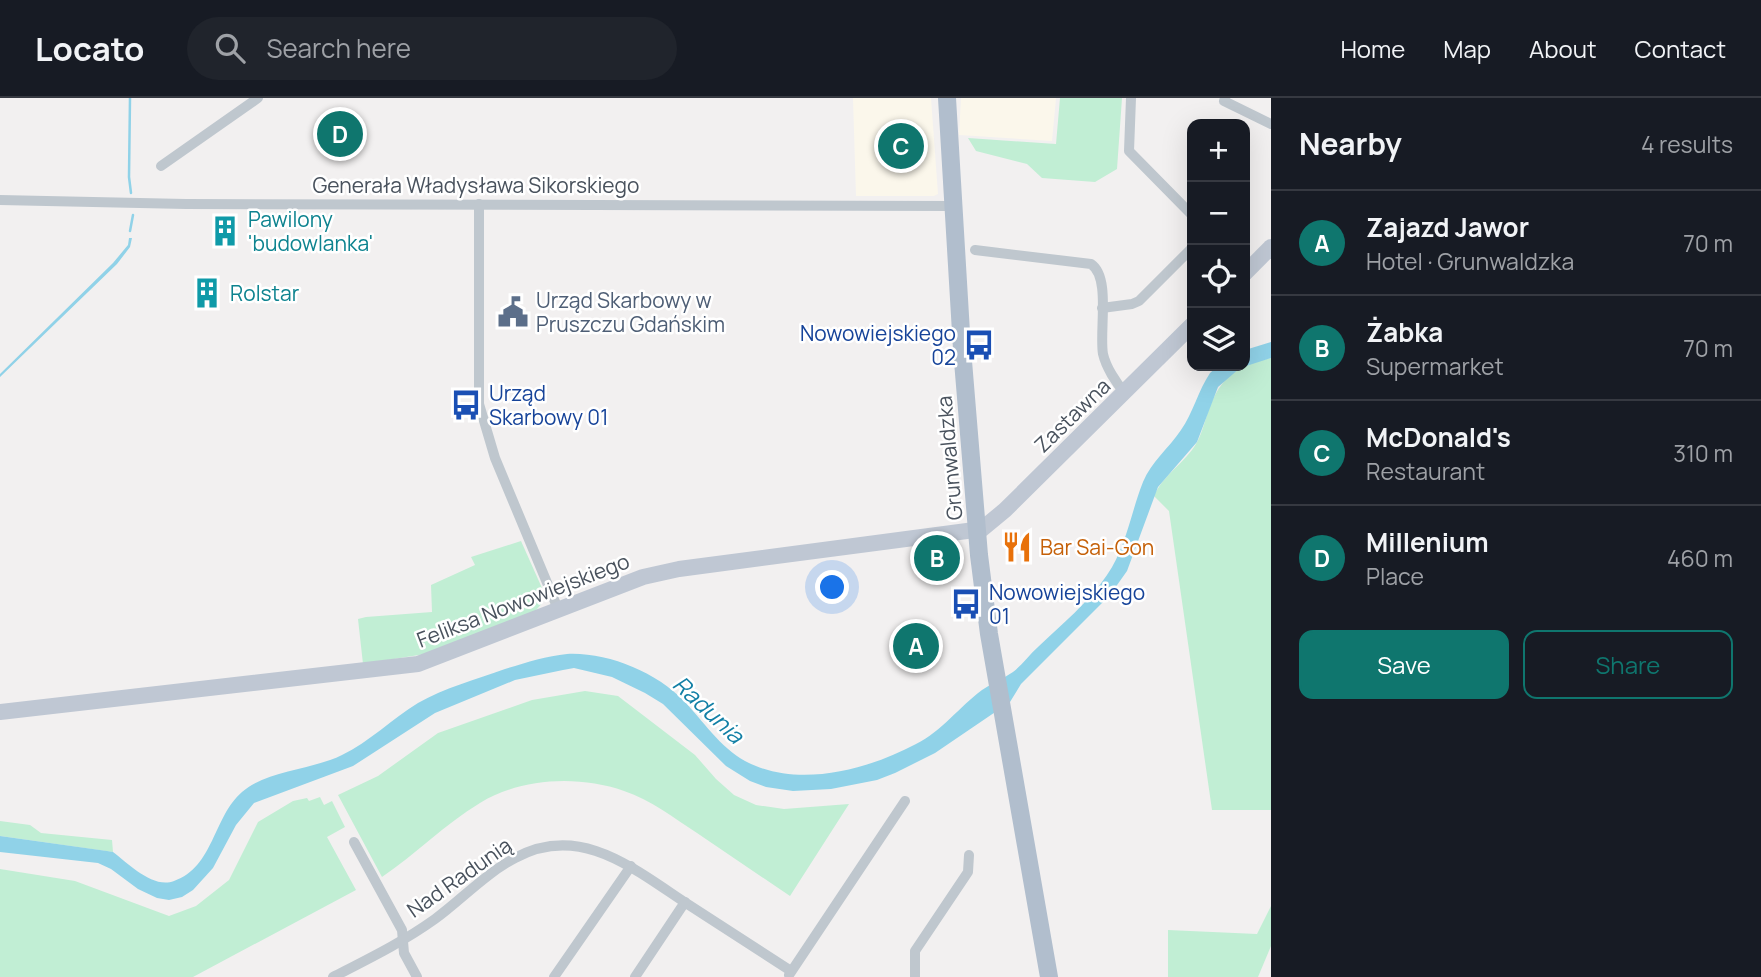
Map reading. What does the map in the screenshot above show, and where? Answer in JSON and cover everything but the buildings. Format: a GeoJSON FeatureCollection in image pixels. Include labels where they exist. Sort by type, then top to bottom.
{"type":"FeatureCollection","features":[{"type":"Feature","properties":{"kind":"main road","name":"Grunwaldzka"},"geometry":{"type":"LineString","coordinates":[[947,98],[977,530],[989,634],[1049,977]]}},
{"type":"Feature","properties":{"kind":"street"},"geometry":{"type":"LineString","coordinates":[[160,166],[258,98]]}},
{"type":"Feature","properties":{"kind":"street"},"geometry":{"type":"LineString","coordinates":[[1131,98],[1129,151],[1187,210]]}},
{"type":"Feature","properties":{"kind":"street"},"geometry":{"type":"LineString","coordinates":[[1225,99],[1271,124]]}},
{"type":"Feature","properties":{"kind":"street","name":"Generała Władysława Sikorskiego"},"geometry":{"type":"LineString","coordinates":[[0,200],[186,204],[953,206]]}},
{"type":"Feature","properties":{"kind":"street"},"geometry":{"type":"LineString","coordinates":[[479,204],[479,404],[495,458],[558,609]]}},
{"type":"Feature","properties":{"kind":"street"},"geometry":{"type":"LineString","coordinates":[[1250,265],[1271,247]]}},
{"type":"Feature","properties":{"kind":"street"},"geometry":{"type":"LineString","coordinates":[[975,250],[1091,264],[1096,267],[1101,279],[1103,354],[1118,386],[1125,393]]}},
{"type":"Feature","properties":{"kind":"street"},"geometry":{"type":"LineString","coordinates":[[1102,308],[1139,301],[1187,253]]}},
{"type":"Feature","properties":{"kind":"street","name":"Zastawna"},"geometry":{"type":"LineString","coordinates":[[977,530],[996,519],[1187,330]]}},
{"type":"Feature","properties":{"kind":"street","name":"Feliksa Nowowiejskiego"},"geometry":{"type":"LineString","coordinates":[[0,712],[409,665],[437,658],[632,580],[679,569],[977,530]]}},
{"type":"Feature","properties":{"kind":"street"},"geometry":{"type":"LineString","coordinates":[[789,974],[905,801]]}},
{"type":"Feature","properties":{"kind":"street"},"geometry":{"type":"LineString","coordinates":[[354,842],[402,930],[404,953],[417,977]]}},
{"type":"Feature","properties":{"kind":"street","name":"Nad Radunią"},"geometry":{"type":"LineString","coordinates":[[333,977],[435,919],[494,871],[533,849],[554,846],[578,846],[597,850],[631,866],[789,974]]}},
{"type":"Feature","properties":{"kind":"street"},"geometry":{"type":"LineString","coordinates":[[915,977],[915,951],[968,872],[969,855]]}},
{"type":"Feature","properties":{"kind":"street"},"geometry":{"type":"LineString","coordinates":[[554,977],[631,866]]}},
{"type":"Feature","properties":{"kind":"street"},"geometry":{"type":"LineString","coordinates":[[635,977],[685,902]]}},
{"type":"Feature","properties":{"kind":"shaded area"},"geometry":{"type":"Polygon","coordinates":[[[853,98],[931,98],[938,194],[856,196],[853,98]]]}},
{"type":"Feature","properties":{"kind":"shaded area"},"geometry":{"type":"Polygon","coordinates":[[[961,98],[1056,98],[1052,141],[959,135],[961,98]]]}},
{"type":"Feature","properties":{"kind":"green space"},"geometry":{"type":"Polygon","coordinates":[[[1060,98],[1122,98],[1117,169],[1095,182],[1042,178],[1027,164],[976,151],[968,138],[1056,144],[1060,98]]]}},
{"type":"Feature","properties":{"kind":"green space"},"geometry":{"type":"Polygon","coordinates":[[[1271,358],[1271,810],[1212,810],[1169,511],[1154,496],[1195,446],[1211,403],[1222,384],[1236,371],[1250,371],[1250,364],[1271,358]]]}},
{"type":"Feature","properties":{"kind":"green space"},"geometry":{"type":"Polygon","coordinates":[[[521,541],[542,588],[543,602],[532,615],[425,654],[363,664],[358,619],[432,612],[431,585],[475,565],[471,557],[521,541]]]}},
{"type":"Feature","properties":{"kind":"green space"},"geometry":{"type":"Polygon","coordinates":[[[585,691],[618,696],[695,755],[734,795],[756,805],[784,809],[849,804],[790,896],[644,799],[606,786],[569,781],[513,788],[480,803],[382,877],[338,795],[378,776],[438,733],[532,700],[585,691]]]}},
{"type":"Feature","properties":{"kind":"green space"},"geometry":{"type":"Polygon","coordinates":[[[320,797],[324,805],[332,801],[345,827],[327,837],[356,890],[193,977],[0,977],[0,869],[75,881],[169,916],[196,906],[229,880],[258,822],[293,801],[307,798],[309,801],[320,797]]]}},
{"type":"Feature","properties":{"kind":"green space"},"geometry":{"type":"Polygon","coordinates":[[[0,821],[30,825],[41,833],[112,840],[113,852],[0,836],[0,821]]]}},
{"type":"Feature","properties":{"kind":"green space"},"geometry":{"type":"Polygon","coordinates":[[[1271,906],[1271,946],[1258,977],[1168,977],[1168,930],[1257,934],[1271,906]]]}},
{"type":"Feature","properties":{"kind":"water"},"geometry":{"type":"Polygon","coordinates":[[[129,238],[132,238],[130,247],[117,264],[0,377],[0,374],[113,263],[128,245],[129,238]]]}},
{"type":"Feature","properties":{"kind":"water"},"geometry":{"type":"Polygon","coordinates":[[[1271,342],[1271,358],[1250,365],[1250,348],[1271,342]]]}},
{"type":"Feature","properties":{"kind":"water"},"geometry":{"type":"Polygon","coordinates":[[[1237,371],[1218,387],[1197,442],[1158,487],[1127,571],[1110,595],[1021,684],[1010,702],[935,753],[895,773],[877,780],[831,789],[793,791],[766,787],[750,781],[726,766],[663,704],[612,677],[574,668],[515,680],[435,713],[353,766],[254,803],[236,825],[213,868],[193,890],[182,897],[169,900],[157,898],[98,863],[0,852],[0,836],[113,852],[150,879],[166,883],[174,881],[197,865],[232,802],[252,785],[342,755],[362,744],[418,703],[439,693],[520,664],[567,654],[614,660],[660,681],[684,701],[728,749],[745,761],[765,769],[809,775],[832,773],[876,762],[925,739],[982,690],[1013,672],[1092,595],[1119,553],[1146,475],[1185,423],[1210,373],[1237,371]]]}},
{"type":"Feature","properties":{"kind":"waterway"},"geometry":{"type":"LineString","coordinates":[[130,98],[131,193]]}},
{"type":"Feature","properties":{"kind":"waterway"},"geometry":{"type":"LineString","coordinates":[[130,231],[133,215]]}},
{"type":"Feature","properties":{"kind":"place","name":"Millenium"},"geometry":{"type":"Point","coordinates":[340,134]}},
{"type":"Feature","properties":{"kind":"place","name":"McDonald's"},"geometry":{"type":"Point","coordinates":[901,146]}},
{"type":"Feature","properties":{"kind":"place","name":"Pawilony 'budowlanka'"},"geometry":{"type":"Point","coordinates":[225,231]}},
{"type":"Feature","properties":{"kind":"place","name":"Rolstar"},"geometry":{"type":"Point","coordinates":[207,293]}},
{"type":"Feature","properties":{"kind":"place","name":"Urząd Skarbowy w Pruszczu Gdańskim"},"geometry":{"type":"Point","coordinates":[513,312]}},
{"type":"Feature","properties":{"kind":"place","name":"Nowowiejskiego 02"},"geometry":{"type":"Point","coordinates":[979,345]}},
{"type":"Feature","properties":{"kind":"place","name":"Urząd Skarbowy 01"},"geometry":{"type":"Point","coordinates":[466,405]}},
{"type":"Feature","properties":{"kind":"place","name":"Bar Sai-Gon"},"geometry":{"type":"Point","coordinates":[1017,547]}},
{"type":"Feature","properties":{"kind":"place","name":"Żabka"},"geometry":{"type":"Point","coordinates":[937,558]}},
{"type":"Feature","properties":{"kind":"place","name":"Nowowiejskiego 01"},"geometry":{"type":"Point","coordinates":[966,604]}},
{"type":"Feature","properties":{"kind":"place","name":"Zajazd Jawor"},"geometry":{"type":"Point","coordinates":[916,646]}},
{"type":"Feature","properties":{"kind":"water label","name":"Radunia"},"geometry":{"type":"Point","coordinates":[709,709]}}]}
